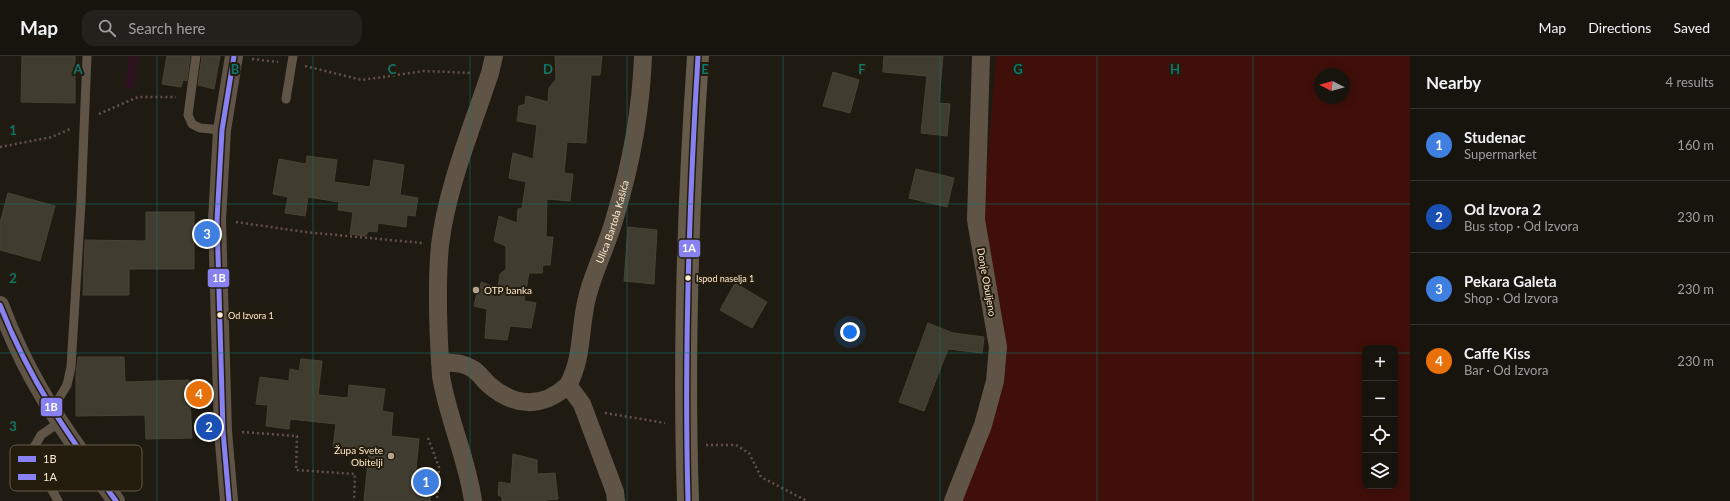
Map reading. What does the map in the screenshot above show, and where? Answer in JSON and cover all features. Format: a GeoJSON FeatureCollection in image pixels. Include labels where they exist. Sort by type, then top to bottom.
{"type":"FeatureCollection","features":[{"type":"Feature","properties":{"kind":"main road"},"geometry":{"type":"LineString","coordinates":[[688,501],[686,439],[686,306],[692,143],[698,56]]}},
{"type":"Feature","properties":{"kind":"street","name":"Ulica Bartola Kašića"},"geometry":{"type":"LineString","coordinates":[[440,362],[460,363],[473,369],[503,396],[517,401],[534,402],[547,399],[558,394],[568,384],[575,372],[580,353],[582,321],[588,294],[615,217],[634,142],[643,56]]}},
{"type":"Feature","properties":{"kind":"street","name":"Donje Obuljeno"},"geometry":{"type":"LineString","coordinates":[[953,501],[983,425],[995,382],[998,347],[976,220],[981,56]]}},
{"type":"Feature","properties":{"kind":"street"},"geometry":{"type":"LineString","coordinates":[[228,501],[224,431],[217,220],[222,130],[234,57]]}},
{"type":"Feature","properties":{"kind":"street"},"geometry":{"type":"LineString","coordinates":[[473,501],[470,479],[444,391],[440,362],[438,315],[440,245],[452,188],[492,65]]}},
{"type":"Feature","properties":{"kind":"street"},"geometry":{"type":"LineString","coordinates":[[0,305],[10,330],[40,390],[76,445]]}},
{"type":"Feature","properties":{"kind":"street"},"geometry":{"type":"LineString","coordinates":[[568,384],[579,400],[586,415],[615,492],[616,501]]}},
{"type":"Feature","properties":{"kind":"street"},"geometry":{"type":"LineString","coordinates":[[109,491],[116,501]]}},
{"type":"Feature","properties":{"kind":"lane"},"geometry":{"type":"LineString","coordinates":[[35,445],[56,416],[67,385],[71,367],[88,56]]}},
{"type":"Feature","properties":{"kind":"lane"},"geometry":{"type":"LineString","coordinates":[[196,56],[188,115],[192,124],[200,128],[222,130]]}},
{"type":"Feature","properties":{"kind":"lane"},"geometry":{"type":"LineString","coordinates":[[286,100],[293,59]]}},
{"type":"Feature","properties":{"kind":"lane"},"geometry":{"type":"LineString","coordinates":[[53,491],[58,501]]}},
{"type":"Feature","properties":{"kind":"path"},"geometry":{"type":"LineString","coordinates":[[234,57],[293,59],[362,80],[424,71],[492,65]]}},
{"type":"Feature","properties":{"kind":"path"},"geometry":{"type":"LineString","coordinates":[[0,147],[52,137],[85,123],[100,114],[138,97],[190,97]]}},
{"type":"Feature","properties":{"kind":"path"},"geometry":{"type":"LineString","coordinates":[[217,220],[305,232],[440,245]]}},
{"type":"Feature","properties":{"kind":"path"},"geometry":{"type":"LineString","coordinates":[[586,415],[602,412],[670,423]]}},
{"type":"Feature","properties":{"kind":"path"},"geometry":{"type":"LineString","coordinates":[[224,431],[297,436],[296,470],[355,474],[354,501]]}},
{"type":"Feature","properties":{"kind":"path"},"geometry":{"type":"LineString","coordinates":[[428,438],[439,467],[437,501]]}},
{"type":"Feature","properties":{"kind":"path"},"geometry":{"type":"LineString","coordinates":[[706,445],[736,444],[749,453],[761,476],[807,501]]}},
{"type":"Feature","properties":{"kind":"shaded area"},"geometry":{"type":"Polygon","coordinates":[[[129,56],[138,56],[133,90],[125,87],[129,56]]]}},
{"type":"Feature","properties":{"kind":"shaded area"},"geometry":{"type":"Polygon","coordinates":[[[996,56],[1410,56],[1410,501],[957,501],[1001,384],[983,217],[996,56]]]}},
{"type":"Feature","properties":{"kind":"building"},"geometry":{"type":"Polygon","coordinates":[[[22,56],[75,56],[75,103],[21,102],[22,56]]]}},
{"type":"Feature","properties":{"kind":"building"},"geometry":{"type":"Polygon","coordinates":[[[167,56],[190,56],[187,81],[183,80],[181,87],[162,84],[167,56]]]}},
{"type":"Feature","properties":{"kind":"building"},"geometry":{"type":"Polygon","coordinates":[[[202,56],[220,56],[214,89],[198,85],[202,56]]]}},
{"type":"Feature","properties":{"kind":"building"},"geometry":{"type":"Polygon","coordinates":[[[555,56],[602,56],[600,75],[591,75],[586,143],[567,142],[564,173],[573,174],[570,201],[547,199],[546,237],[553,237],[550,265],[543,265],[542,273],[529,273],[524,301],[536,303],[531,328],[510,326],[507,340],[485,338],[487,309],[474,306],[477,293],[480,293],[481,282],[498,288],[500,274],[506,269],[506,246],[494,241],[499,216],[517,223],[518,209],[522,208],[526,182],[509,178],[513,153],[533,159],[537,125],[517,121],[519,106],[525,104],[526,96],[548,102],[549,88],[556,79],[555,56]]]}},
{"type":"Feature","properties":{"kind":"building"},"geometry":{"type":"Polygon","coordinates":[[[884,56],[943,56],[939,103],[950,104],[947,136],[921,133],[927,76],[883,72],[884,56]]]}},
{"type":"Feature","properties":{"kind":"building"},"geometry":{"type":"Polygon","coordinates":[[[833,72],[859,80],[850,113],[823,106],[833,72]]]}},
{"type":"Feature","properties":{"kind":"building"},"geometry":{"type":"Polygon","coordinates":[[[307,156],[337,160],[334,182],[370,187],[374,160],[404,165],[400,195],[418,198],[415,216],[407,215],[406,227],[378,223],[377,232],[369,231],[365,236],[350,234],[353,212],[338,210],[339,202],[308,197],[305,216],[285,213],[288,197],[273,194],[279,159],[306,164],[307,156]]]}},
{"type":"Feature","properties":{"kind":"building"},"geometry":{"type":"Polygon","coordinates":[[[916,169],[954,178],[947,207],[909,198],[916,169]]]}},
{"type":"Feature","properties":{"kind":"building"},"geometry":{"type":"Polygon","coordinates":[[[8,193],[55,206],[40,261],[0,250],[0,223],[8,193]]]}},
{"type":"Feature","properties":{"kind":"building"},"geometry":{"type":"Polygon","coordinates":[[[146,212],[194,212],[194,269],[129,269],[129,295],[83,295],[85,240],[146,241],[146,212]]]}},
{"type":"Feature","properties":{"kind":"building"},"geometry":{"type":"Polygon","coordinates":[[[628,227],[657,230],[654,284],[624,281],[628,227]]]}},
{"type":"Feature","properties":{"kind":"building"},"geometry":{"type":"Polygon","coordinates":[[[735,283],[767,302],[752,328],[720,310],[735,283]]]}},
{"type":"Feature","properties":{"kind":"building"},"geometry":{"type":"Polygon","coordinates":[[[928,323],[953,333],[984,337],[982,353],[948,349],[924,411],[899,402],[928,323]]]}},
{"type":"Feature","properties":{"kind":"building"},"geometry":{"type":"Polygon","coordinates":[[[78,357],[124,357],[125,382],[189,380],[192,438],[146,439],[145,415],[76,416],[76,374],[78,357]]]}},
{"type":"Feature","properties":{"kind":"building"},"geometry":{"type":"Polygon","coordinates":[[[301,359],[322,361],[318,395],[348,398],[349,385],[385,389],[382,411],[393,413],[391,436],[419,439],[416,469],[433,471],[430,501],[364,501],[369,451],[333,447],[336,424],[290,419],[289,429],[266,426],[268,405],[256,404],[260,377],[289,381],[290,369],[299,371],[301,359]]]}},
{"type":"Feature","properties":{"kind":"building"},"geometry":{"type":"Polygon","coordinates":[[[513,454],[537,460],[537,474],[555,473],[558,499],[546,501],[502,501],[502,497],[498,495],[499,482],[511,484],[513,454]]]}},
{"type":"Feature","properties":{"kind":"transit line","name":"1B"},"geometry":{"type":"LineString","coordinates":[[229,501],[223,431],[217,220],[222,130],[234,56]]}},
{"type":"Feature","properties":{"kind":"transit line","name":"1A"},"geometry":{"type":"LineString","coordinates":[[688,501],[688,278],[698,56]]}},
{"type":"Feature","properties":{"kind":"transit line","name":"1B"},"geometry":{"type":"LineString","coordinates":[[0,305],[11,332],[37,383],[76,445]]}},
{"type":"Feature","properties":{"kind":"transit line","name":"1B"},"geometry":{"type":"LineString","coordinates":[[109,491],[116,501]]}},
{"type":"Feature","properties":{"kind":"place","name":"Pekara Galeta"},"geometry":{"type":"Point","coordinates":[207,234]}},
{"type":"Feature","properties":{"kind":"place","name":"Ispod naselja 1"},"geometry":{"type":"Point","coordinates":[688,278]}},
{"type":"Feature","properties":{"kind":"place","name":"OTP banka"},"geometry":{"type":"Point","coordinates":[476,290]}},
{"type":"Feature","properties":{"kind":"place","name":"Od Izvora 1"},"geometry":{"type":"Point","coordinates":[220,315]}},
{"type":"Feature","properties":{"kind":"place","name":"Caffe Kiss"},"geometry":{"type":"Point","coordinates":[199,394]}},
{"type":"Feature","properties":{"kind":"place","name":"Od Izvora 2"},"geometry":{"type":"Point","coordinates":[209,427]}},
{"type":"Feature","properties":{"kind":"place","name":"Župa Svete Obitelji"},"geometry":{"type":"Point","coordinates":[391,456]}},
{"type":"Feature","properties":{"kind":"place","name":"Studenac"},"geometry":{"type":"Point","coordinates":[426,482]}}]}
